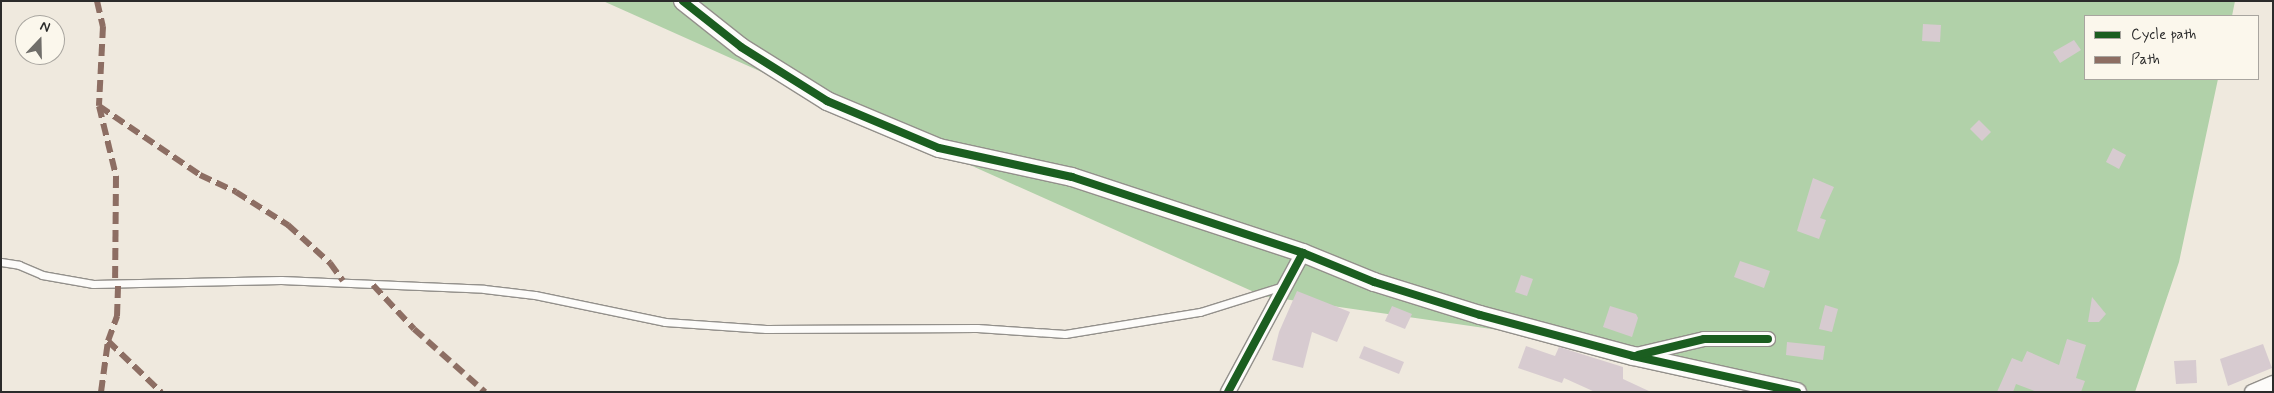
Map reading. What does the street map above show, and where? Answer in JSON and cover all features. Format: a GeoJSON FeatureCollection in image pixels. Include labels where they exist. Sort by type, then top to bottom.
{"type":"FeatureCollection","features":[{"type":"Feature","properties":{"kind":"street"},"geometry":{"type":"LineString","coordinates":[[683,1],[741,47],[804,88],[938,148],[1072,177],[1303,253],[1418,296],[1633,356],[1797,392]]}},
{"type":"Feature","properties":{"kind":"street"},"geometry":{"type":"LineString","coordinates":[[1228,392],[1303,253]]}},
{"type":"Feature","properties":{"kind":"street"},"geometry":{"type":"LineString","coordinates":[[1633,356],[1704,339],[1768,339]]}},
{"type":"Feature","properties":{"kind":"street"},"geometry":{"type":"LineString","coordinates":[[2252,392],[2273,382]]}},
{"type":"Feature","properties":{"kind":"lane"},"geometry":{"type":"LineString","coordinates":[[1,262],[19,265],[42,275],[93,284],[281,280],[484,289],[535,295],[665,322],[794,329],[977,328],[1065,334],[1200,312],[1286,285]]}},
{"type":"Feature","properties":{"kind":"green space"},"geometry":{"type":"Polygon","coordinates":[[[603,1],[2235,1],[2232,15],[2084,15],[2084,80],[2218,80],[2179,262],[2135,392],[1787,392],[1623,348],[1263,296],[603,1]]]}},
{"type":"Feature","properties":{"kind":"building"},"geometry":{"type":"Polygon","coordinates":[[[1923,24],[1941,25],[1940,42],[1922,41],[1923,24]]]}},
{"type":"Feature","properties":{"kind":"building"},"geometry":{"type":"Polygon","coordinates":[[[2074,40],[2081,50],[2060,63],[2053,52],[2074,40]]]}},
{"type":"Feature","properties":{"kind":"building"},"geometry":{"type":"Polygon","coordinates":[[[1979,120],[1991,132],[1982,141],[1970,129],[1979,120]]]}},
{"type":"Feature","properties":{"kind":"building"},"geometry":{"type":"Polygon","coordinates":[[[2113,148],[2126,155],[2119,169],[2106,162],[2113,148]]]}},
{"type":"Feature","properties":{"kind":"building"},"geometry":{"type":"Polygon","coordinates":[[[1813,178],[1834,187],[1820,218],[1826,220],[1819,239],[1797,231],[1813,178]]]}},
{"type":"Feature","properties":{"kind":"building"},"geometry":{"type":"Polygon","coordinates":[[[1740,261],[1770,271],[1764,288],[1734,277],[1740,261]]]}},
{"type":"Feature","properties":{"kind":"building"},"geometry":{"type":"Polygon","coordinates":[[[1521,275],[1533,279],[1527,296],[1515,292],[1521,275]]]}},
{"type":"Feature","properties":{"kind":"building"},"geometry":{"type":"Polygon","coordinates":[[[1297,291],[1350,312],[1337,342],[1312,332],[1303,368],[1272,360],[1279,332],[1297,291]]]}},
{"type":"Feature","properties":{"kind":"building"},"geometry":{"type":"Polygon","coordinates":[[[2092,297],[2106,314],[2099,322],[2088,322],[2092,297]]]}},
{"type":"Feature","properties":{"kind":"building"},"geometry":{"type":"Polygon","coordinates":[[[1825,305],[1838,309],[1832,332],[1819,329],[1825,305]]]}},
{"type":"Feature","properties":{"kind":"building"},"geometry":{"type":"Polygon","coordinates":[[[1392,306],[1412,314],[1405,329],[1385,321],[1392,306]]]}},
{"type":"Feature","properties":{"kind":"building"},"geometry":{"type":"Polygon","coordinates":[[[1610,306],[1636,314],[1638,318],[1632,337],[1603,327],[1610,306]]]}},
{"type":"Feature","properties":{"kind":"building"},"geometry":{"type":"Polygon","coordinates":[[[2067,339],[2086,345],[2076,378],[2085,381],[2081,392],[2037,392],[2016,384],[2013,392],[1997,392],[2012,358],[2022,362],[2027,351],[2059,365],[2067,339]]]}},
{"type":"Feature","properties":{"kind":"building"},"geometry":{"type":"Polygon","coordinates":[[[1787,342],[1825,346],[1823,360],[1786,355],[1787,342]]]}},
{"type":"Feature","properties":{"kind":"building"},"geometry":{"type":"Polygon","coordinates":[[[2263,344],[2272,368],[2228,386],[2220,359],[2263,344]]]}},
{"type":"Feature","properties":{"kind":"building"},"geometry":{"type":"Polygon","coordinates":[[[1364,346],[1404,362],[1399,374],[1359,358],[1364,346]]]}},
{"type":"Feature","properties":{"kind":"building"},"geometry":{"type":"Polygon","coordinates":[[[1526,346],[1555,356],[1559,347],[1623,367],[1623,379],[1651,392],[1595,392],[1564,378],[1562,383],[1518,368],[1526,346]]]}},
{"type":"Feature","properties":{"kind":"building"},"geometry":{"type":"Polygon","coordinates":[[[2196,360],[2197,383],[2176,384],[2174,361],[2196,360]]]}},
{"type":"Feature","properties":{"kind":"marked path"},"geometry":{"type":"LineString","coordinates":[[97,1],[103,26],[99,106],[116,176],[115,283]]}},
{"type":"Feature","properties":{"kind":"marked path"},"geometry":{"type":"LineString","coordinates":[[99,106],[200,175],[236,192],[288,225],[330,263],[343,281]]}},
{"type":"Feature","properties":{"kind":"marked path"},"geometry":{"type":"LineString","coordinates":[[101,392],[108,341],[117,316],[118,283]]}},
{"type":"Feature","properties":{"kind":"marked path"},"geometry":{"type":"LineString","coordinates":[[373,285],[414,329],[485,392]]}},
{"type":"Feature","properties":{"kind":"marked path"},"geometry":{"type":"LineString","coordinates":[[108,341],[161,392]]}},
{"type":"Feature","properties":{"kind":"cycle path"},"geometry":{"type":"LineString","coordinates":[[683,1],[741,47],[827,101],[939,148],[1072,177],[1303,253],[1374,282],[1480,315],[1633,356],[1797,392]]}},
{"type":"Feature","properties":{"kind":"cycle path"},"geometry":{"type":"LineString","coordinates":[[1228,392],[1303,253]]}},
{"type":"Feature","properties":{"kind":"cycle path"},"geometry":{"type":"LineString","coordinates":[[1638,355],[1704,339],[1768,339]]}}]}
